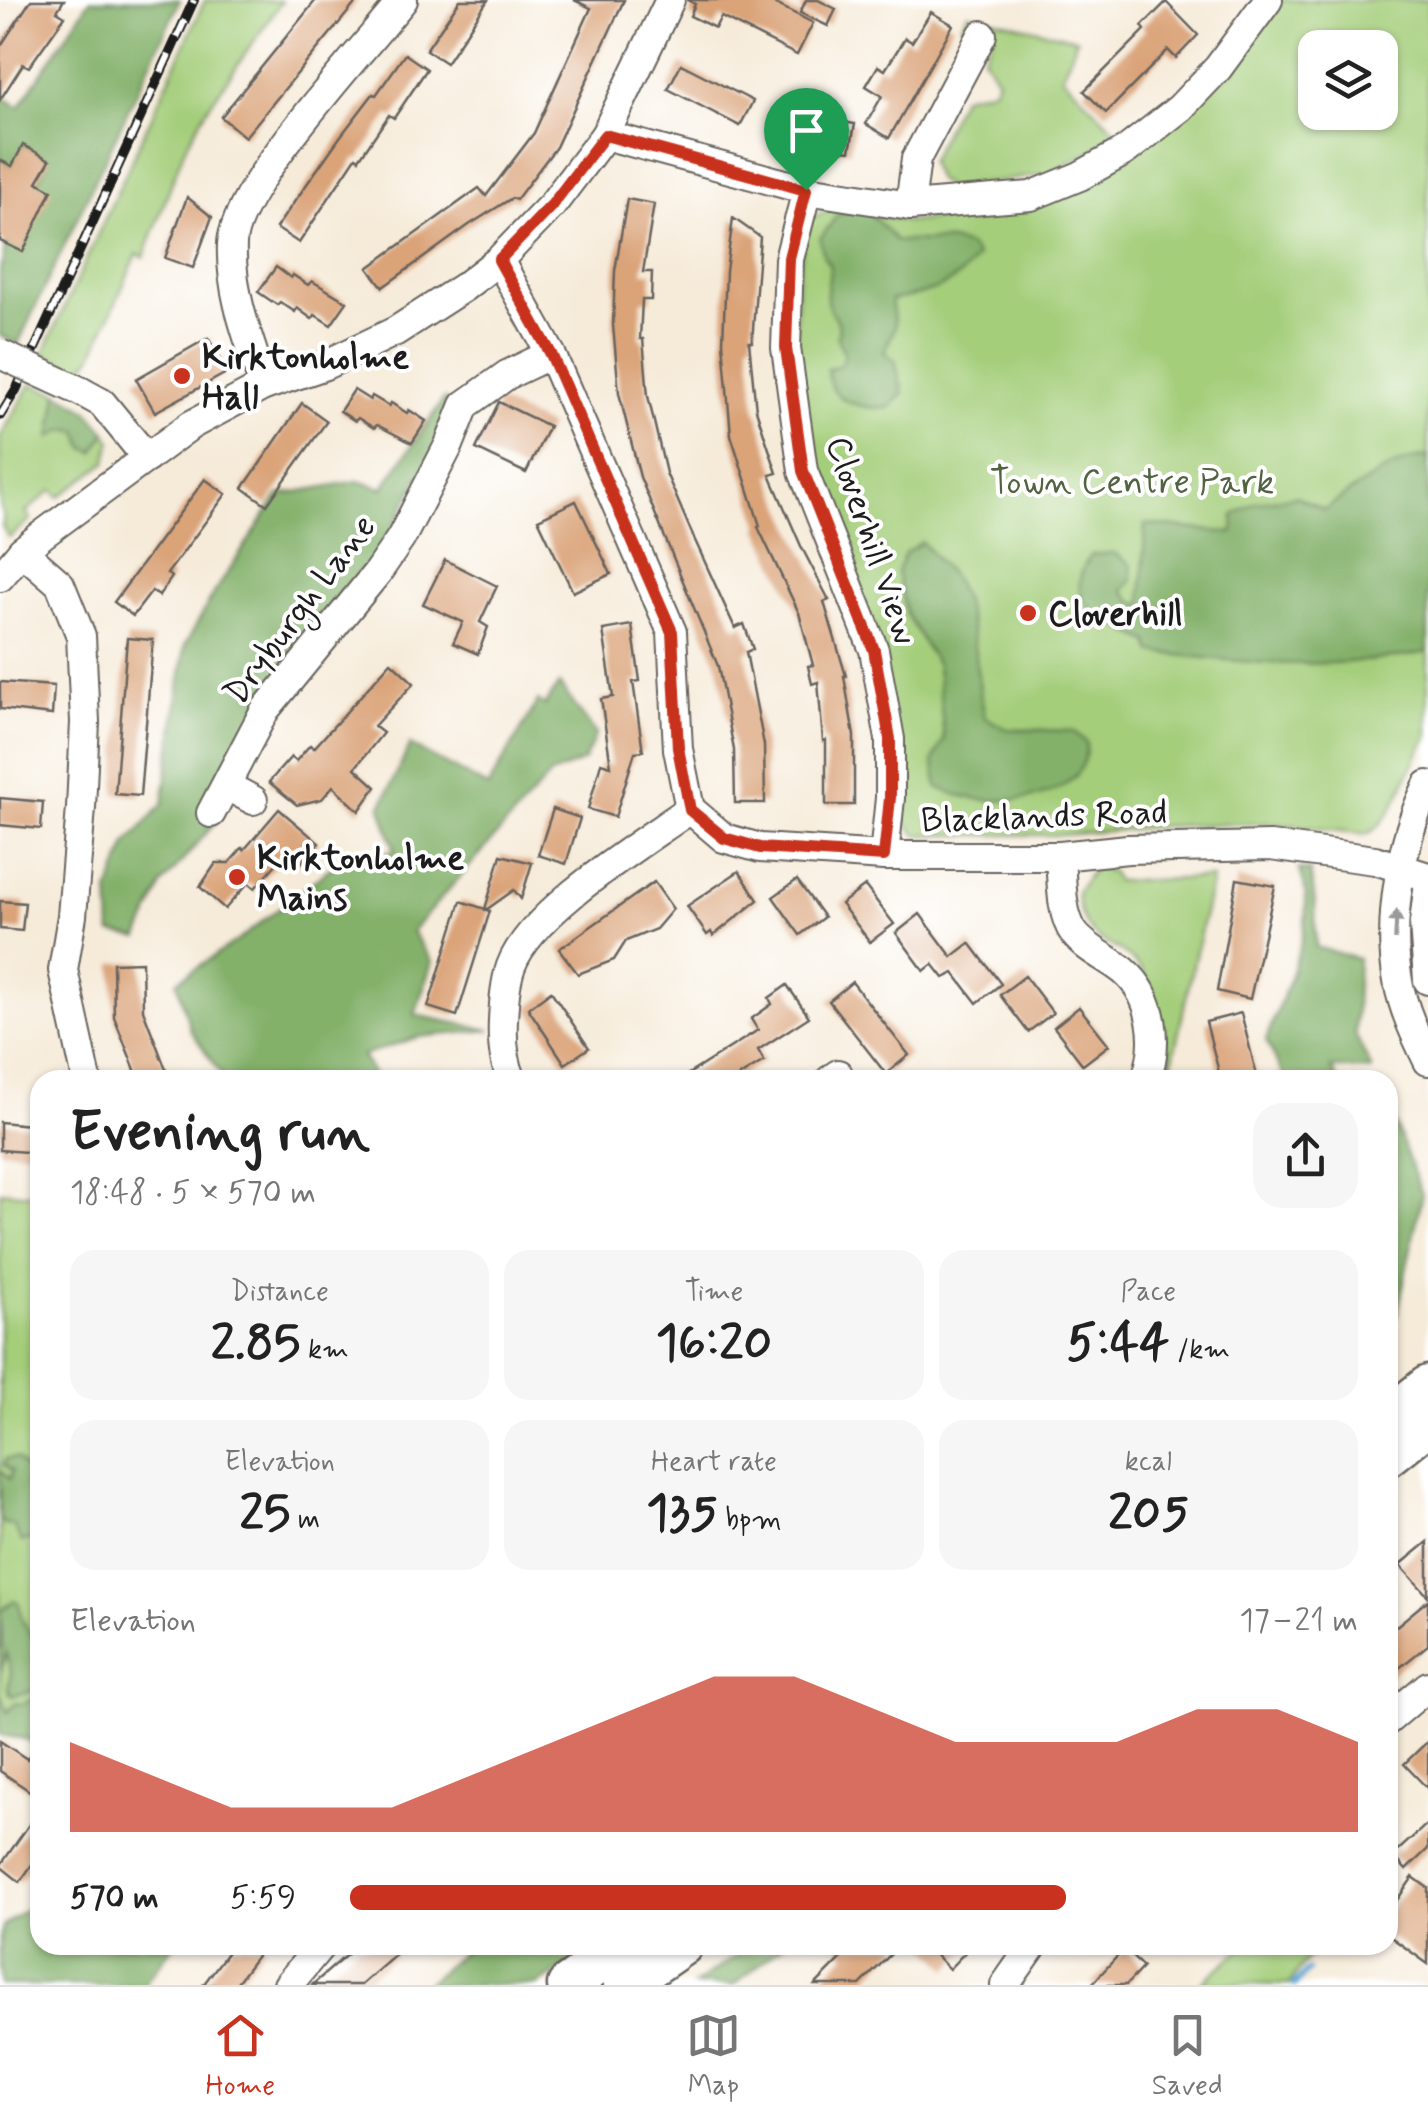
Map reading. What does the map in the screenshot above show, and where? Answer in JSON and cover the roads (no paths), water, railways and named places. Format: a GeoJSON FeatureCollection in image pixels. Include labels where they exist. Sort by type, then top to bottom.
{"type":"FeatureCollection","features":[{"type":"Feature","properties":{"kind":"highway"},"geometry":{"type":"LineString","coordinates":[[1398,1410],[1428,1386]]}},
{"type":"Feature","properties":{"kind":"highway"},"geometry":{"type":"LineString","coordinates":[[1398,1448],[1428,1424]]}},
{"type":"Feature","properties":{"kind":"highway"},"geometry":{"type":"LineString","coordinates":[[568,1985],[612,1955]]}},
{"type":"Feature","properties":{"kind":"highway"},"geometry":{"type":"LineString","coordinates":[[624,1985],[668,1955]]}},
{"type":"Feature","properties":{"kind":"street"},"geometry":{"type":"LineString","coordinates":[[264,386],[233,282],[232,239],[242,209],[262,174],[403,0]]}},
{"type":"Feature","properties":{"kind":"street"},"geometry":{"type":"LineString","coordinates":[[0,577],[22,551],[191,425],[264,386],[325,365],[396,331],[499,260],[552,205],[605,135],[670,0]]}},
{"type":"Feature","properties":{"kind":"street"},"geometry":{"type":"LineString","coordinates":[[605,135],[806,190],[910,206],[1030,196],[1080,176],[1125,151],[1180,108],[1218,68],[1268,0]]}},
{"type":"Feature","properties":{"kind":"street"},"geometry":{"type":"LineString","coordinates":[[910,206],[916,159],[982,35]]}},
{"type":"Feature","properties":{"kind":"street","name":"Cloverhill View"},"geometry":{"type":"LineString","coordinates":[[806,190],[789,258],[786,348],[803,471],[874,650],[890,739],[890,798],[884,856]]}},
{"type":"Feature","properties":{"kind":"street"},"geometry":{"type":"LineString","coordinates":[[499,260],[551,354],[672,632],[678,748],[690,810],[558,907],[530,936],[512,964],[504,997],[502,1036],[507,1070]]}},
{"type":"Feature","properties":{"kind":"street"},"geometry":{"type":"LineString","coordinates":[[0,354],[102,403],[147,458]]}},
{"type":"Feature","properties":{"kind":"street","name":"Dryburgh Lane"},"geometry":{"type":"LineString","coordinates":[[211,813],[265,710],[401,538],[465,405],[507,375],[551,354]]}},
{"type":"Feature","properties":{"kind":"street"},"geometry":{"type":"LineString","coordinates":[[22,551],[60,584],[81,636],[85,722],[81,808],[63,970],[84,1070]]}},
{"type":"Feature","properties":{"kind":"street"},"geometry":{"type":"LineString","coordinates":[[1428,785],[1411,819],[1396,922],[1398,981],[1428,1061]]}},
{"type":"Feature","properties":{"kind":"street"},"geometry":{"type":"LineString","coordinates":[[227,786],[252,800]]}},
{"type":"Feature","properties":{"kind":"street","name":"Blacklands Road"},"geometry":{"type":"LineString","coordinates":[[690,810],[724,838],[760,848],[884,856],[1060,856],[1128,849],[1270,846],[1375,860],[1428,877]]}},
{"type":"Feature","properties":{"kind":"street"},"geometry":{"type":"LineString","coordinates":[[1060,856],[1066,913],[1073,932],[1128,974],[1150,1016],[1155,1046],[1148,1070]]}},
{"type":"Feature","properties":{"kind":"street"},"geometry":{"type":"LineString","coordinates":[[1428,890],[1424,923],[1428,980]]}},
{"type":"Feature","properties":{"kind":"street"},"geometry":{"type":"LineString","coordinates":[[1398,1712],[1428,1686]]}},
{"type":"Feature","properties":{"kind":"street"},"geometry":{"type":"LineString","coordinates":[[288,1985],[314,1955]]}},
{"type":"Feature","properties":{"kind":"street"},"geometry":{"type":"LineString","coordinates":[[1006,1985],[1026,1955]]}},
{"type":"Feature","properties":{"kind":"waterway"},"geometry":{"type":"LineString","coordinates":[[1294,1985],[1308,1971]]}},
{"type":"Feature","properties":{"kind":"railway"},"geometry":{"type":"LineString","coordinates":[[0,416],[16,390],[194,0]]}},
{"type":"Feature","properties":{"kind":"place","name":"Kirktonholme Hall"},"geometry":{"type":"Point","coordinates":[182,376]}},
{"type":"Feature","properties":{"kind":"place","name":"Cloverhill"},"geometry":{"type":"Point","coordinates":[1028,613]}},
{"type":"Feature","properties":{"kind":"place","name":"Kirktonholme Mains"},"geometry":{"type":"Point","coordinates":[237,877]}},
{"type":"Feature","properties":{"kind":"park label","name":"Town Centre Park"},"geometry":{"type":"Point","coordinates":[1132,481]}}]}
